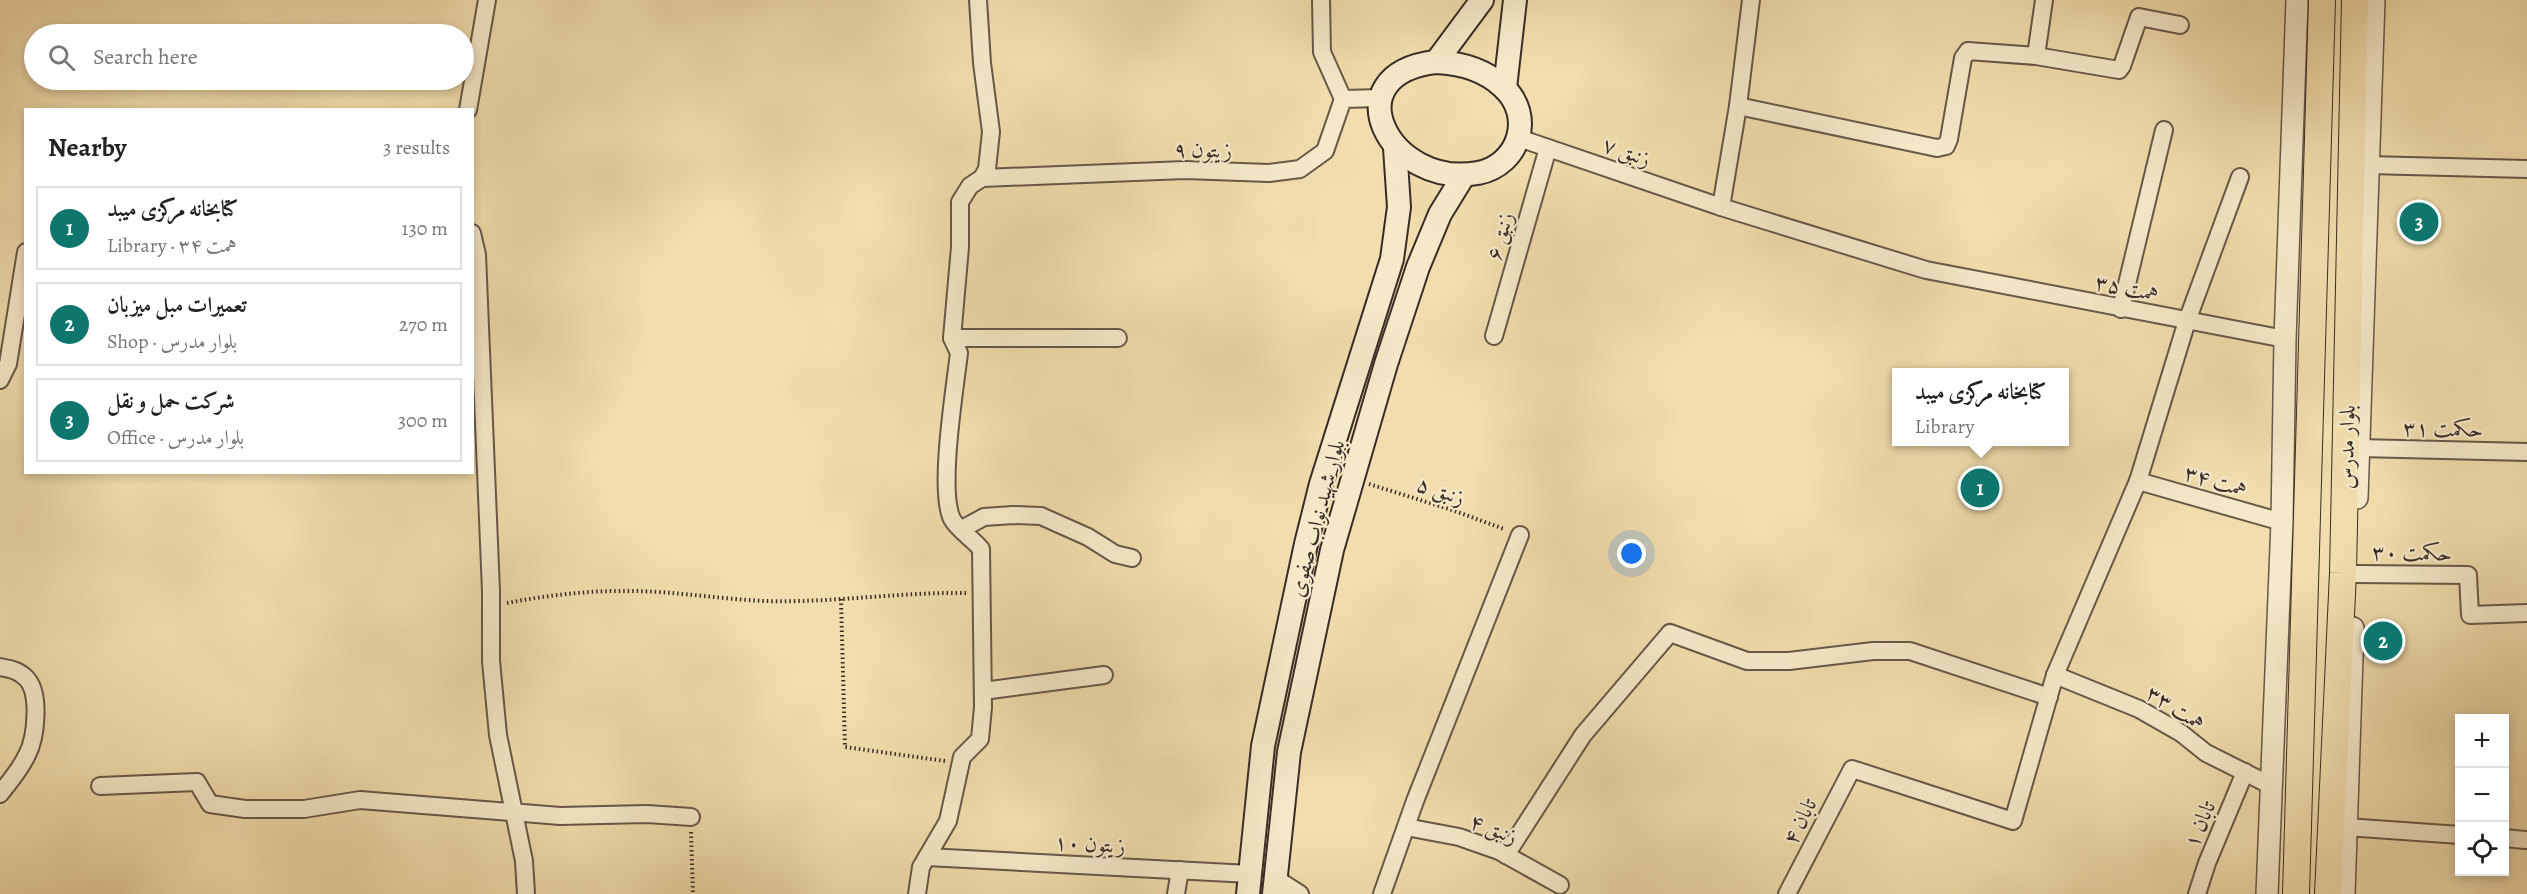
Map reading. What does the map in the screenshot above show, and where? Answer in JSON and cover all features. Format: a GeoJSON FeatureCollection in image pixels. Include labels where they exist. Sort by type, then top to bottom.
{"type":"FeatureCollection","features":[{"type":"Feature","properties":{"kind":"main road"},"geometry":{"type":"LineString","coordinates":[[1436,62],[1482,0]]}},
{"type":"Feature","properties":{"kind":"main road"},"geometry":{"type":"LineString","coordinates":[[1505,88],[1515,0]]}},
{"type":"Feature","properties":{"kind":"main road","name":"بلوار مدرس"},"geometry":{"type":"LineString","coordinates":[[2296,894],[2322,0]]}},
{"type":"Feature","properties":{"kind":"main road","name":"بلوار مدرس"},"geometry":{"type":"LineString","coordinates":[[2328,894],[2358,237],[2355,0]]}},
{"type":"Feature","properties":{"kind":"main road"},"geometry":{"type":"LineString","coordinates":[[1436,62],[1472,68],[1492,78],[1505,88],[1515,102],[1521,120],[1520,138],[1511,155],[1496,166],[1480,172],[1464,175],[1435,171],[1408,158],[1395,148],[1385,134],[1379,117],[1381,98],[1389,82],[1404,70],[1420,64],[1436,62]]}},
{"type":"Feature","properties":{"kind":"main road","name":"بلوار شهید نواب صفوی"},"geometry":{"type":"LineString","coordinates":[[1249,884],[1263,746],[1306,544],[1321,484],[1392,259],[1399,207],[1395,148]]}},
{"type":"Feature","properties":{"kind":"main road","name":"بلوار شهید نواب صفوی"},"geometry":{"type":"LineString","coordinates":[[1275,886],[1289,752],[1332,550],[1351,479],[1418,267],[1440,214],[1464,175]]}},
{"type":"Feature","properties":{"kind":"street"},"geometry":{"type":"LineString","coordinates":[[474,75],[487,0]]}},
{"type":"Feature","properties":{"kind":"street"},"geometry":{"type":"LineString","coordinates":[[917,894],[921,867],[948,820],[962,757],[980,739],[983,691],[981,549],[953,521],[946,503],[948,452],[959,353],[952,338],[960,248],[960,202],[970,186],[982,178],[987,169],[991,132],[982,63],[978,0]]}},
{"type":"Feature","properties":{"kind":"street"},"geometry":{"type":"LineString","coordinates":[[1321,0],[1322,52],[1343,99],[1381,98]]}},
{"type":"Feature","properties":{"kind":"street"},"geometry":{"type":"LineString","coordinates":[[1721,207],[1738,106],[1751,0]]}},
{"type":"Feature","properties":{"kind":"street"},"geometry":{"type":"LineString","coordinates":[[2036,56],[2044,0]]}},
{"type":"Feature","properties":{"kind":"street"},"geometry":{"type":"LineString","coordinates":[[2267,894],[2282,522],[2285,339],[2297,0]]}},
{"type":"Feature","properties":{"kind":"street"},"geometry":{"type":"LineString","coordinates":[[2344,894],[2359,448],[2358,237],[2368,165],[2374,0]]}},
{"type":"Feature","properties":{"kind":"street"},"geometry":{"type":"LineString","coordinates":[[1738,106],[1937,148],[1946,146],[1950,139],[1963,58],[1968,51],[2036,56],[2119,70],[2139,17],[2180,25]]}},
{"type":"Feature","properties":{"kind":"street"},"geometry":{"type":"LineString","coordinates":[[468,108],[471,90]]}},
{"type":"Feature","properties":{"kind":"street","name":"زیتون ۹"},"geometry":{"type":"LineString","coordinates":[[982,178],[1185,170],[1269,173],[1300,169],[1325,151],[1343,99]]}},
{"type":"Feature","properties":{"kind":"street"},"geometry":{"type":"LineString","coordinates":[[2294,119],[2320,120]]}},
{"type":"Feature","properties":{"kind":"street"},"geometry":{"type":"LineString","coordinates":[[2121,309],[2164,130]]}},
{"type":"Feature","properties":{"kind":"street","name":"زنبق ۷"},"geometry":{"type":"LineString","coordinates":[[1520,138],[1721,207],[1888,259],[1961,278]]}},
{"type":"Feature","properties":{"kind":"street","name":"زنبق ۶"},"geometry":{"type":"LineString","coordinates":[[1494,336],[1548,148]]}},
{"type":"Feature","properties":{"kind":"street"},"geometry":{"type":"LineString","coordinates":[[2368,165],[2527,169]]}},
{"type":"Feature","properties":{"kind":"street"},"geometry":{"type":"LineString","coordinates":[[1506,855],[1583,735],[1670,633],[1747,661],[1789,661],[1873,651],[1911,651],[2049,697],[2055,675],[2138,481],[2187,321],[2240,177]]}},
{"type":"Feature","properties":{"kind":"street"},"geometry":{"type":"LineString","coordinates":[[474,244],[478,267],[491,606],[491,661],[498,735],[524,861],[526,894]]}},
{"type":"Feature","properties":{"kind":"street"},"geometry":{"type":"LineString","coordinates":[[0,380],[8,364],[24,264]]}},
{"type":"Feature","properties":{"kind":"street","name":"همت ۳۵"},"geometry":{"type":"LineString","coordinates":[[1961,278],[2285,339]]}},
{"type":"Feature","properties":{"kind":"street"},"geometry":{"type":"LineString","coordinates":[[952,338],[1118,338]]}},
{"type":"Feature","properties":{"kind":"street","name":"حکمت ۳۱"},"geometry":{"type":"LineString","coordinates":[[2359,448],[2527,452]]}},
{"type":"Feature","properties":{"kind":"street","name":"همت ۳۴"},"geometry":{"type":"LineString","coordinates":[[2138,481],[2282,522]]}},
{"type":"Feature","properties":{"kind":"street"},"geometry":{"type":"LineString","coordinates":[[962,529],[984,518],[1013,515],[1041,516],[1088,537],[1115,554],[1132,558]]}},
{"type":"Feature","properties":{"kind":"street"},"geometry":{"type":"LineString","coordinates":[[1382,894],[1406,826],[1520,535]]}},
{"type":"Feature","properties":{"kind":"street","name":"حکمت ۳۰"},"geometry":{"type":"LineString","coordinates":[[2355,574],[2468,575],[2470,615],[2527,613]]}},
{"type":"Feature","properties":{"kind":"street"},"geometry":{"type":"LineString","coordinates":[[0,667],[14,669],[28,680],[34,700],[35,719],[34,737],[28,754],[17,773],[0,794]]}},
{"type":"Feature","properties":{"kind":"street"},"geometry":{"type":"LineString","coordinates":[[983,691],[1104,675]]}},
{"type":"Feature","properties":{"kind":"street","name":"همت ۳۳"},"geometry":{"type":"LineString","coordinates":[[2055,675],[2139,708],[2181,734],[2206,753],[2270,785]]}},
{"type":"Feature","properties":{"kind":"street","name":"تابان ۴"},"geometry":{"type":"LineString","coordinates":[[1787,894],[1852,769],[2013,821],[2049,697]]}},
{"type":"Feature","properties":{"kind":"street","name":"تابان ۱"},"geometry":{"type":"LineString","coordinates":[[2197,894],[2207,863],[2245,772]]}},
{"type":"Feature","properties":{"kind":"street"},"geometry":{"type":"LineString","coordinates":[[100,786],[197,783],[210,804],[245,809],[304,809],[360,800],[560,816],[647,814],[691,817]]}},
{"type":"Feature","properties":{"kind":"street"},"geometry":{"type":"LineString","coordinates":[[2270,785],[2299,790]]}},
{"type":"Feature","properties":{"kind":"street","name":"زنبق ۴"},"geometry":{"type":"LineString","coordinates":[[1406,826],[1459,837],[1506,855],[1560,885]]}},
{"type":"Feature","properties":{"kind":"street"},"geometry":{"type":"LineString","coordinates":[[2346,827],[2455,835]]}},
{"type":"Feature","properties":{"kind":"street"},"geometry":{"type":"LineString","coordinates":[[2509,838],[2525,840]]}},
{"type":"Feature","properties":{"kind":"street","name":"زیتون ۱۰"},"geometry":{"type":"LineString","coordinates":[[927,857],[1180,870],[1249,884]]}},
{"type":"Feature","properties":{"kind":"street"},"geometry":{"type":"LineString","coordinates":[[1176,894],[1180,870]]}},
{"type":"Feature","properties":{"kind":"street"},"geometry":{"type":"LineString","coordinates":[[1275,886],[1300,894]]}},
{"type":"Feature","properties":{"kind":"path","name":"زنبق ۵"},"geometry":{"type":"LineString","coordinates":[[1351,479],[1452,510],[1520,535]]}},
{"type":"Feature","properties":{"kind":"path"},"geometry":{"type":"LineString","coordinates":[[491,606],[553,595],[621,591],[766,601],[842,599],[919,592],[981,593]]}},
{"type":"Feature","properties":{"kind":"path"},"geometry":{"type":"LineString","coordinates":[[842,599],[845,747],[961,763]]}},
{"type":"Feature","properties":{"kind":"path"},"geometry":{"type":"LineString","coordinates":[[691,817],[693,894]]}},
{"type":"Feature","properties":{"kind":"place","name":"شرکت حمل و نقل"},"geometry":{"type":"Point","coordinates":[2419,222]}},
{"type":"Feature","properties":{"kind":"place","name":"کتابخانه مرکزی میبد"},"geometry":{"type":"Point","coordinates":[1980,488]}},
{"type":"Feature","properties":{"kind":"place","name":"تعمیرات مبل میزبان"},"geometry":{"type":"Point","coordinates":[2383,641]}}]}
